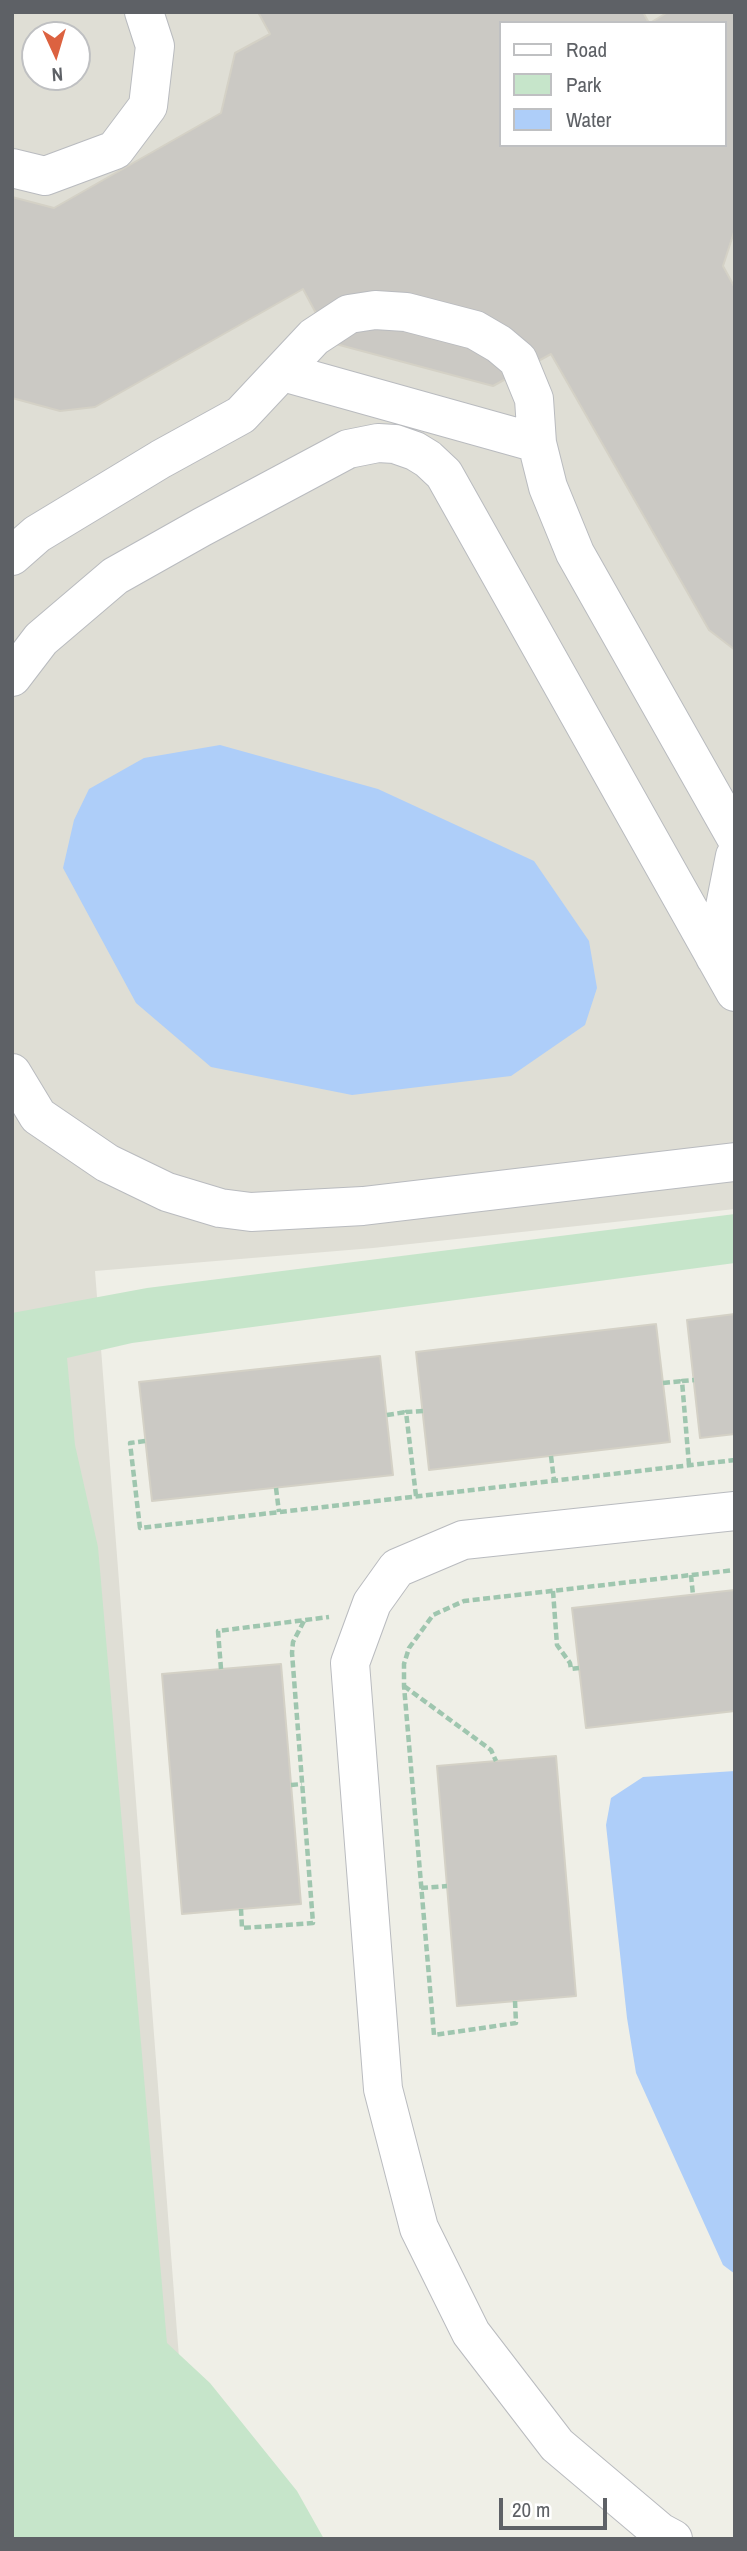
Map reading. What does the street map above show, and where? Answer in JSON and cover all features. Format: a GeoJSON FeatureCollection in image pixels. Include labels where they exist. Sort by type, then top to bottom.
{"type":"FeatureCollection","features":[{"type":"Feature","properties":{"kind":"lane"},"geometry":{"type":"LineString","coordinates":[[12,168],[45,176],[115,150],[148,106],[155,46],[144,12]]}},
{"type":"Feature","properties":{"kind":"lane"},"geometry":{"type":"LineString","coordinates":[[12,556],[37,534],[241,415],[314,337],[349,314],[374,310],[405,312],[475,330],[499,344],[518,360],[534,399],[537,443],[548,487],[575,553],[735,836]]}},
{"type":"Feature","properties":{"kind":"lane"},"geometry":{"type":"LineString","coordinates":[[283,372],[537,443]]}},
{"type":"Feature","properties":{"kind":"lane"},"geometry":{"type":"LineString","coordinates":[[12,677],[41,639],[115,576],[202,527],[348,449],[377,443],[395,444],[415,451],[444,474],[735,992]]}},
{"type":"Feature","properties":{"kind":"lane"},"geometry":{"type":"LineString","coordinates":[[715,957],[735,856]]}},
{"type":"Feature","properties":{"kind":"lane"},"geometry":{"type":"LineString","coordinates":[[12,1073],[38,1115],[107,1163],[167,1192],[220,1208],[251,1212],[363,1206],[735,1162]]}},
{"type":"Feature","properties":{"kind":"lane"},"geometry":{"type":"LineString","coordinates":[[673,2539],[660,2532],[557,2445],[471,2333],[419,2228],[383,2089],[350,1663],[372,1603],[397,1568],[463,1540],[735,1511]]}},
{"type":"Feature","properties":{"kind":"path"},"geometry":{"type":"LineString","coordinates":[[663,1383],[694,1380]]}},
{"type":"Feature","properties":{"kind":"path"},"geometry":{"type":"LineString","coordinates":[[682,1381],[689,1465]]}},
{"type":"Feature","properties":{"kind":"path"},"geometry":{"type":"LineString","coordinates":[[387,1415],[423,1410]]}},
{"type":"Feature","properties":{"kind":"path"},"geometry":{"type":"LineString","coordinates":[[405,1412],[416,1496]]}},
{"type":"Feature","properties":{"kind":"path"},"geometry":{"type":"LineString","coordinates":[[145,1441],[130,1443],[140,1528],[735,1460]]}},
{"type":"Feature","properties":{"kind":"path"},"geometry":{"type":"LineString","coordinates":[[551,1456],[554,1480]]}},
{"type":"Feature","properties":{"kind":"path"},"geometry":{"type":"LineString","coordinates":[[276,1488],[279,1512]]}},
{"type":"Feature","properties":{"kind":"path"},"geometry":{"type":"LineString","coordinates":[[515,2001],[516,2022],[434,2035],[404,1686],[405,1662],[409,1648],[433,1615],[464,1601],[735,1570]]}},
{"type":"Feature","properties":{"kind":"path"},"geometry":{"type":"LineString","coordinates":[[691,1575],[693,1595]]}},
{"type":"Feature","properties":{"kind":"path"},"geometry":{"type":"LineString","coordinates":[[553,1591],[557,1645],[570,1662],[571,1669],[579,1668]]}},
{"type":"Feature","properties":{"kind":"path"},"geometry":{"type":"LineString","coordinates":[[222,1669],[218,1631],[344,1615],[405,1662]]}},
{"type":"Feature","properties":{"kind":"path"},"geometry":{"type":"LineString","coordinates":[[241,1909],[242,1928],[313,1923],[292,1653],[293,1642],[305,1619]]}},
{"type":"Feature","properties":{"kind":"path"},"geometry":{"type":"LineString","coordinates":[[404,1686],[491,1750],[496,1761]]}},
{"type":"Feature","properties":{"kind":"path"},"geometry":{"type":"LineString","coordinates":[[291,1785],[302,1784]]}},
{"type":"Feature","properties":{"kind":"path"},"geometry":{"type":"LineString","coordinates":[[421,1888],[447,1886]]}},
{"type":"Feature","properties":{"kind":"shaded area"},"geometry":{"type":"Polygon","coordinates":[[[12,12],[735,12],[735,1209],[373,1248],[95,1271],[193,2539],[12,2539],[12,12]]]}},
{"type":"Feature","properties":{"kind":"green space"},"geometry":{"type":"Polygon","coordinates":[[[735,1214],[735,1263],[132,1343],[67,1358],[75,1445],[98,1547],[167,2343],[210,2383],[297,2491],[324,2539],[12,2539],[12,1313],[147,1288],[735,1214]]]}},
{"type":"Feature","properties":{"kind":"water"},"geometry":{"type":"Polygon","coordinates":[[[220,745],[378,789],[534,861],[589,941],[597,988],[585,1025],[511,1076],[352,1095],[211,1067],[136,1003],[63,868],[74,820],[89,789],[144,758],[220,745]]]}},
{"type":"Feature","properties":{"kind":"water"},"geometry":{"type":"Polygon","coordinates":[[[735,1771],[735,2274],[723,2265],[636,2073],[627,2018],[606,1825],[611,1798],[643,1777],[735,1771]]]}},
{"type":"Feature","properties":{"kind":"building"},"geometry":{"type":"Polygon","coordinates":[[[258,12],[643,12],[648,21],[498,21],[498,147],[726,147],[726,21],[653,21],[668,12],[735,12],[735,229],[723,266],[735,288],[735,650],[709,630],[551,354],[493,386],[332,343],[303,289],[95,407],[60,411],[12,398],[12,197],[54,208],[221,113],[235,53],[270,34],[258,12]]]}},
{"type":"Feature","properties":{"kind":"building"},"geometry":{"type":"Polygon","coordinates":[[[735,1314],[735,1434],[700,1438],[687,1320],[735,1314]]]}},
{"type":"Feature","properties":{"kind":"building"},"geometry":{"type":"Polygon","coordinates":[[[656,1324],[670,1442],[429,1470],[416,1352],[656,1324]]]}},
{"type":"Feature","properties":{"kind":"building"},"geometry":{"type":"Polygon","coordinates":[[[380,1356],[393,1475],[152,1501],[139,1382],[380,1356]]]}},
{"type":"Feature","properties":{"kind":"building"},"geometry":{"type":"Polygon","coordinates":[[[735,1590],[735,1711],[586,1728],[572,1608],[735,1590]]]}},
{"type":"Feature","properties":{"kind":"building"},"geometry":{"type":"Polygon","coordinates":[[[281,1664],[301,1904],[182,1914],[162,1674],[281,1664]]]}},
{"type":"Feature","properties":{"kind":"building"},"geometry":{"type":"Polygon","coordinates":[[[556,1756],[576,1996],[457,2006],[437,1766],[556,1756]]]}}]}
